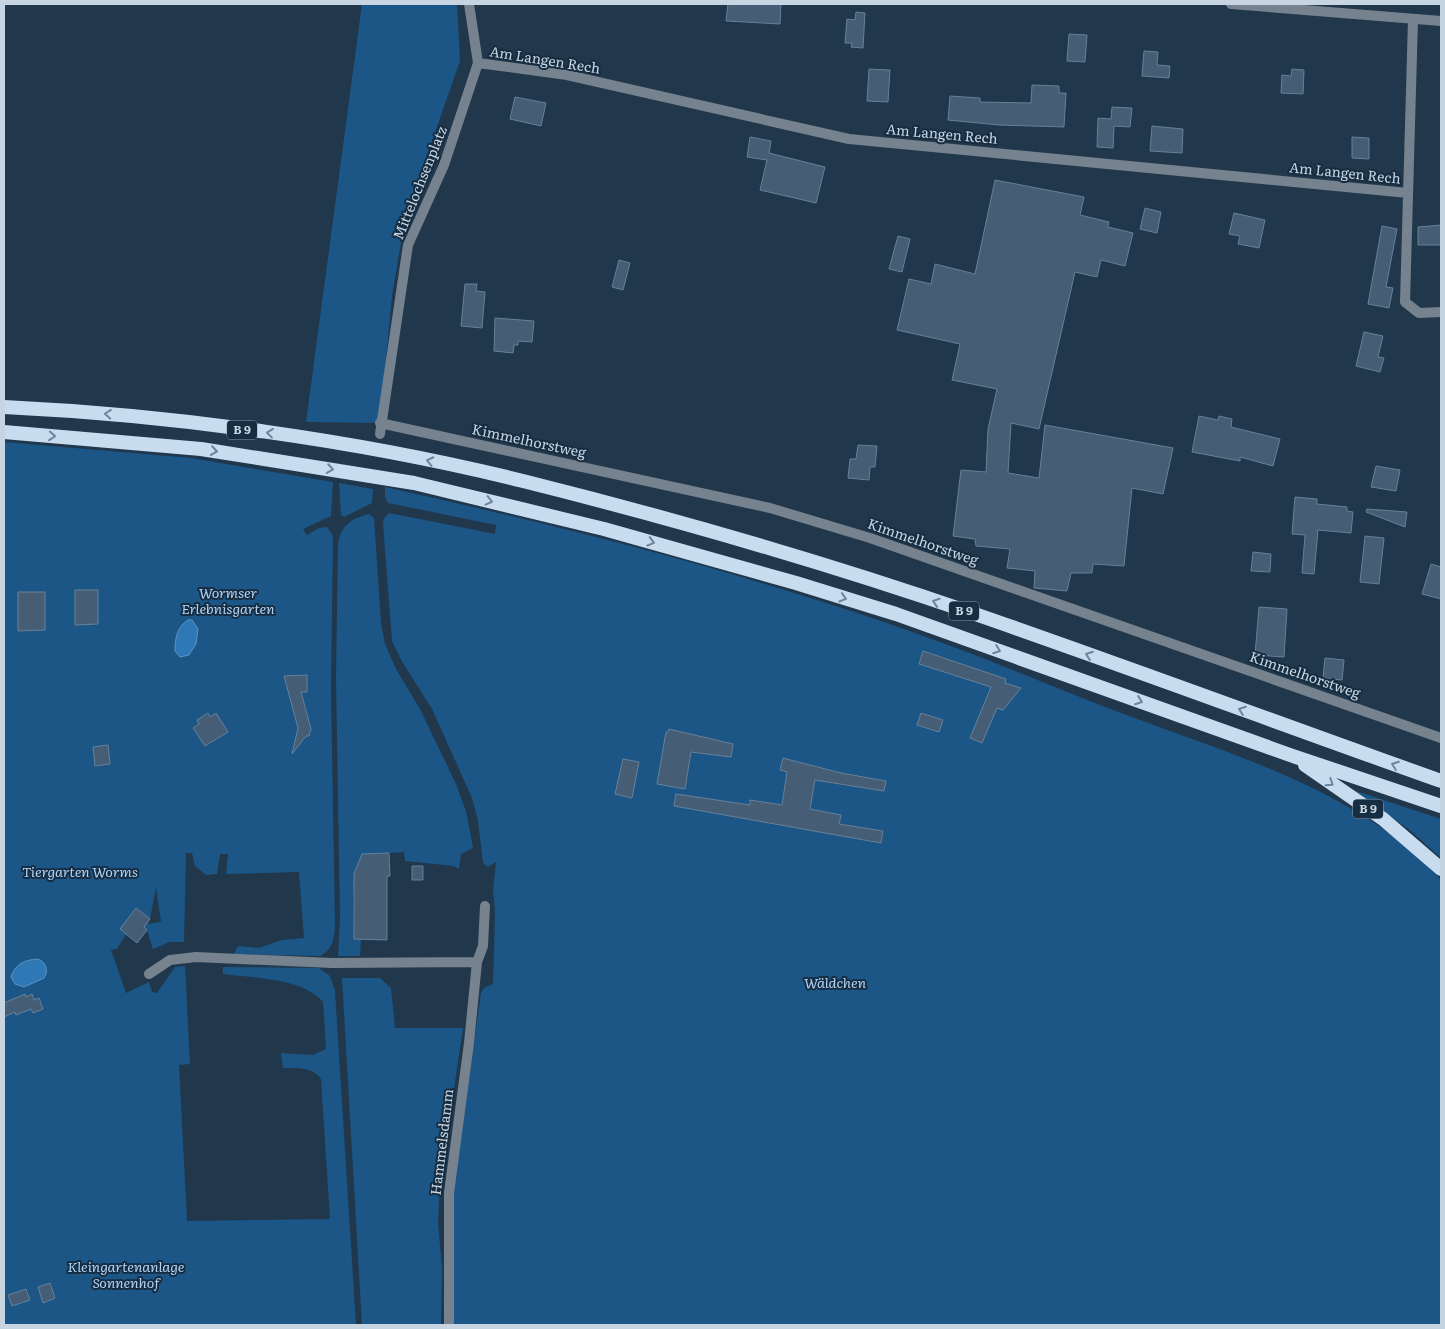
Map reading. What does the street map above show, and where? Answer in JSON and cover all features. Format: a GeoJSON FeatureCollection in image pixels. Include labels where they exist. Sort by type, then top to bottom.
{"type":"FeatureCollection","features":[{"type":"Feature","properties":{"kind":"highway","name":"B 9"},"geometry":{"type":"LineString","coordinates":[[4,407],[143,417],[276,434],[413,458],[521,481],[705,530],[964,611],[1441,781]]}},
{"type":"Feature","properties":{"kind":"highway","name":"B 9"},"geometry":{"type":"LineString","coordinates":[[4,432],[201,449],[414,482],[604,529],[796,583],[896,614],[1290,755],[1383,819],[1441,869]]}},
{"type":"Feature","properties":{"kind":"highway"},"geometry":{"type":"LineString","coordinates":[[1290,755],[1441,806]]}},
{"type":"Feature","properties":{"kind":"street","name":"Mittelochsenplatz"},"geometry":{"type":"LineString","coordinates":[[380,428],[408,245],[444,165],[478,63],[469,4]]}},
{"type":"Feature","properties":{"kind":"street"},"geometry":{"type":"LineString","coordinates":[[1231,4],[1441,21]]}},
{"type":"Feature","properties":{"kind":"street","name":"Am Langen Rech"},"geometry":{"type":"LineString","coordinates":[[1413,19],[1405,302],[1419,313],[1441,312]]}},
{"type":"Feature","properties":{"kind":"street","name":"Am Langen Rech"},"geometry":{"type":"LineString","coordinates":[[478,63],[567,75],[849,139],[1408,193]]}},
{"type":"Feature","properties":{"kind":"street","name":"Kimmelhorstweg"},"geometry":{"type":"LineString","coordinates":[[380,428],[770,508],[870,538],[1441,738]]}},
{"type":"Feature","properties":{"kind":"street","name":"Hammelsdamm"},"geometry":{"type":"LineString","coordinates":[[448,1325],[448,1193],[470,1034],[476,962],[483,946],[485,906]]}},
{"type":"Feature","properties":{"kind":"street"},"geometry":{"type":"LineString","coordinates":[[149,974],[170,960],[196,957],[332,963],[476,962]]}},
{"type":"Feature","properties":{"kind":"green space"},"geometry":{"type":"Polygon","coordinates":[[[362,4],[457,4],[460,61],[405,218],[392,296],[380,423],[306,422],[362,4]]]}},
{"type":"Feature","properties":{"kind":"green space"},"geometry":{"type":"Polygon","coordinates":[[[4,442],[191,458],[333,482],[331,516],[303,529],[307,535],[319,528],[327,527],[333,536],[331,690],[335,927],[332,944],[320,956],[234,954],[238,946],[259,948],[281,940],[304,938],[299,872],[226,874],[228,854],[220,854],[217,874],[206,875],[195,866],[192,853],[186,853],[184,942],[170,942],[153,949],[147,930],[144,927],[134,940],[126,934],[117,949],[111,950],[126,993],[149,982],[152,992],[157,993],[175,967],[185,966],[190,1064],[179,1065],[187,1221],[330,1219],[321,1079],[309,1070],[283,1068],[281,1053],[313,1055],[326,1049],[323,1002],[303,988],[277,980],[223,974],[223,967],[319,968],[330,976],[335,991],[356,1325],[4,1325],[4,442]],[[156,887],[150,919],[147,924],[161,922],[156,887]]]}},
{"type":"Feature","properties":{"kind":"green space"},"geometry":{"type":"Polygon","coordinates":[[[339,483],[373,489],[372,503],[344,517],[341,515],[339,483]]]}},
{"type":"Feature","properties":{"kind":"green space","name":"Wäldchen"},"geometry":{"type":"Polygon","coordinates":[[[385,487],[523,519],[660,554],[795,593],[929,638],[1285,775],[1353,810],[1401,842],[1441,880],[1441,1325],[451,1325],[451,1206],[481,993],[484,988],[493,984],[495,912],[493,890],[496,862],[488,867],[483,863],[478,821],[472,798],[432,709],[401,660],[392,641],[383,524],[384,518],[389,513],[495,534],[496,525],[388,503],[385,497],[385,487]]]}},
{"type":"Feature","properties":{"kind":"green space"},"geometry":{"type":"Polygon","coordinates":[[[369,514],[374,518],[381,624],[385,644],[396,669],[420,709],[456,784],[466,811],[473,848],[461,854],[459,869],[454,866],[405,861],[404,852],[362,855],[358,865],[353,896],[354,939],[361,939],[360,956],[338,956],[340,918],[336,677],[338,546],[341,533],[347,524],[356,518],[369,514]]]}},
{"type":"Feature","properties":{"kind":"green space"},"geometry":{"type":"Polygon","coordinates":[[[1353,790],[1441,819],[1441,858],[1411,831],[1353,790]]]}},
{"type":"Feature","properties":{"kind":"green space"},"geometry":{"type":"Polygon","coordinates":[[[342,978],[380,978],[391,988],[395,1028],[463,1028],[440,1184],[438,1223],[442,1268],[441,1325],[362,1325],[342,978]]]}},
{"type":"Feature","properties":{"kind":"shaded area"},"geometry":{"type":"Polygon","coordinates":[[[188,620],[192,620],[198,629],[196,644],[189,655],[180,657],[175,651],[176,637],[181,626],[188,620]]]}},
{"type":"Feature","properties":{"kind":"shaded area"},"geometry":{"type":"Polygon","coordinates":[[[37,959],[43,962],[46,967],[44,978],[24,987],[15,984],[11,977],[15,969],[28,960],[37,959]]]}},
{"type":"Feature","properties":{"kind":"building"},"geometry":{"type":"Polygon","coordinates":[[[728,4],[781,4],[780,24],[726,21],[728,4]]]}},
{"type":"Feature","properties":{"kind":"building"},"geometry":{"type":"Polygon","coordinates":[[[856,12],[865,13],[863,48],[851,47],[852,43],[845,43],[847,19],[855,20],[856,12]]]}},
{"type":"Feature","properties":{"kind":"building"},"geometry":{"type":"Polygon","coordinates":[[[1069,34],[1087,35],[1085,62],[1067,61],[1069,34]]]}},
{"type":"Feature","properties":{"kind":"building"},"geometry":{"type":"Polygon","coordinates":[[[1144,51],[1158,52],[1157,65],[1170,66],[1169,78],[1142,76],[1144,51]]]}},
{"type":"Feature","properties":{"kind":"building"},"geometry":{"type":"Polygon","coordinates":[[[869,69],[890,70],[888,102],[867,101],[869,69]]]}},
{"type":"Feature","properties":{"kind":"building"},"geometry":{"type":"Polygon","coordinates":[[[1292,69],[1304,70],[1303,94],[1281,93],[1282,75],[1291,76],[1292,69]]]}},
{"type":"Feature","properties":{"kind":"building"},"geometry":{"type":"Polygon","coordinates":[[[1032,85],[1059,86],[1059,93],[1066,93],[1064,127],[999,125],[948,120],[950,96],[980,98],[980,102],[1031,103],[1032,85]]]}},
{"type":"Feature","properties":{"kind":"building"},"geometry":{"type":"Polygon","coordinates":[[[515,97],[546,103],[541,126],[510,119],[515,97]]]}},
{"type":"Feature","properties":{"kind":"building"},"geometry":{"type":"Polygon","coordinates":[[[1112,107],[1132,108],[1130,127],[1114,126],[1113,148],[1097,147],[1098,118],[1111,119],[1112,107]]]}},
{"type":"Feature","properties":{"kind":"building"},"geometry":{"type":"Polygon","coordinates":[[[1152,126],[1183,129],[1182,153],[1150,151],[1152,126]]]}},
{"type":"Feature","properties":{"kind":"building"},"geometry":{"type":"Polygon","coordinates":[[[750,137],[771,141],[769,153],[825,167],[816,203],[760,190],[767,160],[747,157],[750,137]]]}},
{"type":"Feature","properties":{"kind":"building"},"geometry":{"type":"Polygon","coordinates":[[[1352,137],[1369,138],[1369,159],[1352,158],[1352,137]]]}},
{"type":"Feature","properties":{"kind":"building"},"geometry":{"type":"Polygon","coordinates":[[[995,180],[1084,197],[1080,215],[1109,222],[1108,227],[1133,233],[1125,266],[1101,260],[1097,277],[1075,272],[1039,429],[1011,423],[1008,473],[1039,478],[1045,425],[1173,448],[1163,494],[1132,488],[1124,566],[1093,564],[1092,573],[1071,573],[1067,591],[1034,588],[1035,571],[1007,568],[1010,549],[976,546],[975,539],[953,536],[961,470],[986,472],[988,429],[997,389],[952,380],[960,344],[897,330],[909,279],[931,284],[935,264],[975,274],[995,180]]]}},
{"type":"Feature","properties":{"kind":"building"},"geometry":{"type":"Polygon","coordinates":[[[1145,208],[1161,212],[1157,233],[1140,229],[1145,208]]]}},
{"type":"Feature","properties":{"kind":"building"},"geometry":{"type":"Polygon","coordinates":[[[1234,213],[1265,220],[1259,248],[1238,244],[1240,236],[1229,234],[1234,213]]]}},
{"type":"Feature","properties":{"kind":"building"},"geometry":{"type":"Polygon","coordinates":[[[1441,225],[1441,245],[1418,245],[1418,227],[1441,225]]]}},
{"type":"Feature","properties":{"kind":"building"},"geometry":{"type":"Polygon","coordinates":[[[1382,226],[1397,229],[1386,287],[1393,288],[1389,308],[1368,304],[1382,226]]]}},
{"type":"Feature","properties":{"kind":"building"},"geometry":{"type":"Polygon","coordinates":[[[898,236],[910,239],[902,272],[889,269],[898,236]]]}},
{"type":"Feature","properties":{"kind":"building"},"geometry":{"type":"Polygon","coordinates":[[[619,260],[630,263],[623,290],[612,287],[619,260]]]}},
{"type":"Feature","properties":{"kind":"building"},"geometry":{"type":"Polygon","coordinates":[[[465,284],[477,284],[476,291],[485,292],[482,328],[461,326],[465,284]]]}},
{"type":"Feature","properties":{"kind":"building"},"geometry":{"type":"Polygon","coordinates":[[[495,318],[534,321],[532,342],[518,341],[518,345],[514,345],[513,353],[494,351],[495,318]]]}},
{"type":"Feature","properties":{"kind":"building"},"geometry":{"type":"Polygon","coordinates":[[[1364,332],[1383,336],[1378,357],[1384,358],[1380,372],[1356,366],[1364,332]]]}},
{"type":"Feature","properties":{"kind":"building"},"geometry":{"type":"Polygon","coordinates":[[[1199,416],[1218,420],[1219,416],[1232,419],[1231,427],[1280,439],[1273,466],[1240,457],[1240,461],[1192,452],[1199,416]]]}},
{"type":"Feature","properties":{"kind":"building"},"geometry":{"type":"Polygon","coordinates":[[[858,445],[877,446],[875,467],[870,467],[869,480],[848,478],[850,459],[856,459],[858,445]]]}},
{"type":"Feature","properties":{"kind":"building"},"geometry":{"type":"Polygon","coordinates":[[[1376,466],[1400,470],[1396,491],[1371,487],[1376,466]]]}},
{"type":"Feature","properties":{"kind":"building"},"geometry":{"type":"Polygon","coordinates":[[[1295,497],[1317,499],[1317,504],[1347,507],[1347,511],[1353,512],[1351,533],[1318,530],[1314,574],[1302,573],[1305,535],[1292,534],[1295,497]]]}},
{"type":"Feature","properties":{"kind":"building"},"geometry":{"type":"Polygon","coordinates":[[[1367,509],[1407,512],[1405,527],[1366,512],[1367,509]]]}},
{"type":"Feature","properties":{"kind":"building"},"geometry":{"type":"Polygon","coordinates":[[[1365,536],[1384,538],[1379,584],[1360,582],[1365,536]]]}},
{"type":"Feature","properties":{"kind":"building"},"geometry":{"type":"Polygon","coordinates":[[[1253,552],[1271,554],[1270,572],[1251,571],[1253,552]]]}},
{"type":"Feature","properties":{"kind":"building"},"geometry":{"type":"Polygon","coordinates":[[[1431,564],[1441,567],[1441,599],[1422,594],[1431,564]]]}},
{"type":"Feature","properties":{"kind":"building"},"geometry":{"type":"Polygon","coordinates":[[[75,590],[98,590],[98,624],[75,625],[75,590]]]}},
{"type":"Feature","properties":{"kind":"building"},"geometry":{"type":"Polygon","coordinates":[[[18,592],[45,592],[45,630],[18,631],[18,592]]]}},
{"type":"Feature","properties":{"kind":"building"},"geometry":{"type":"Polygon","coordinates":[[[1259,607],[1287,609],[1284,657],[1255,655],[1259,607]]]}},
{"type":"Feature","properties":{"kind":"building"},"geometry":{"type":"Polygon","coordinates":[[[923,651],[1006,679],[1005,683],[1021,688],[1003,710],[997,708],[982,743],[970,738],[991,687],[919,664],[923,651]]]}},
{"type":"Feature","properties":{"kind":"building"},"geometry":{"type":"Polygon","coordinates":[[[1325,658],[1344,660],[1342,680],[1323,678],[1325,658]]]}},
{"type":"Feature","properties":{"kind":"building"},"geometry":{"type":"Polygon","coordinates":[[[307,675],[307,692],[301,692],[311,729],[309,736],[306,736],[292,754],[298,728],[284,676],[307,675]]]}},
{"type":"Feature","properties":{"kind":"building"},"geometry":{"type":"Polygon","coordinates":[[[208,713],[210,717],[216,713],[228,732],[205,746],[193,728],[199,724],[197,720],[208,713]]]}},
{"type":"Feature","properties":{"kind":"building"},"geometry":{"type":"Polygon","coordinates":[[[921,713],[943,720],[939,732],[917,725],[921,713]]]}},
{"type":"Feature","properties":{"kind":"building"},"geometry":{"type":"Polygon","coordinates":[[[669,729],[733,744],[731,757],[691,752],[685,789],[657,784],[666,732],[669,729]]]}},
{"type":"Feature","properties":{"kind":"building"},"geometry":{"type":"Polygon","coordinates":[[[108,745],[110,764],[95,766],[93,747],[108,745]]]}},
{"type":"Feature","properties":{"kind":"building"},"geometry":{"type":"Polygon","coordinates":[[[783,758],[841,773],[886,781],[884,791],[815,780],[810,809],[841,815],[839,824],[883,831],[881,843],[674,806],[676,794],[750,805],[750,800],[782,805],[787,772],[780,770],[783,758]]]}},
{"type":"Feature","properties":{"kind":"building"},"geometry":{"type":"Polygon","coordinates":[[[623,759],[639,762],[632,798],[615,794],[623,759]]]}},
{"type":"Feature","properties":{"kind":"building"},"geometry":{"type":"Polygon","coordinates":[[[389,853],[390,876],[387,876],[387,940],[354,939],[354,874],[362,854],[389,853]]]}},
{"type":"Feature","properties":{"kind":"building"},"geometry":{"type":"Polygon","coordinates":[[[412,866],[423,866],[423,880],[412,880],[412,866]]]}},
{"type":"Feature","properties":{"kind":"building"},"geometry":{"type":"Polygon","coordinates":[[[136,908],[150,919],[144,927],[147,930],[137,943],[120,929],[136,908]]]}},
{"type":"Feature","properties":{"kind":"building"},"geometry":{"type":"Polygon","coordinates":[[[25,994],[26,997],[32,994],[34,1000],[39,998],[43,1009],[33,1013],[31,1009],[16,1015],[15,1012],[4,1017],[4,1003],[25,994]]]}},
{"type":"Feature","properties":{"kind":"building"},"geometry":{"type":"Polygon","coordinates":[[[50,1283],[55,1298],[43,1303],[38,1287],[50,1283]]]}},
{"type":"Feature","properties":{"kind":"building"},"geometry":{"type":"Polygon","coordinates":[[[26,1289],[30,1300],[12,1306],[8,1295],[26,1289]]]}},
{"type":"Feature","properties":{"kind":"park label","name":"Wormser Erlebnisgarten"},"geometry":{"type":"Point","coordinates":[228,602]}},
{"type":"Feature","properties":{"kind":"park label","name":"Tiergarten Worms"},"geometry":{"type":"Point","coordinates":[80,872]}},
{"type":"Feature","properties":{"kind":"park label","name":"Kleingartenanlage Sonnenhof"},"geometry":{"type":"Point","coordinates":[126,1276]}}]}
